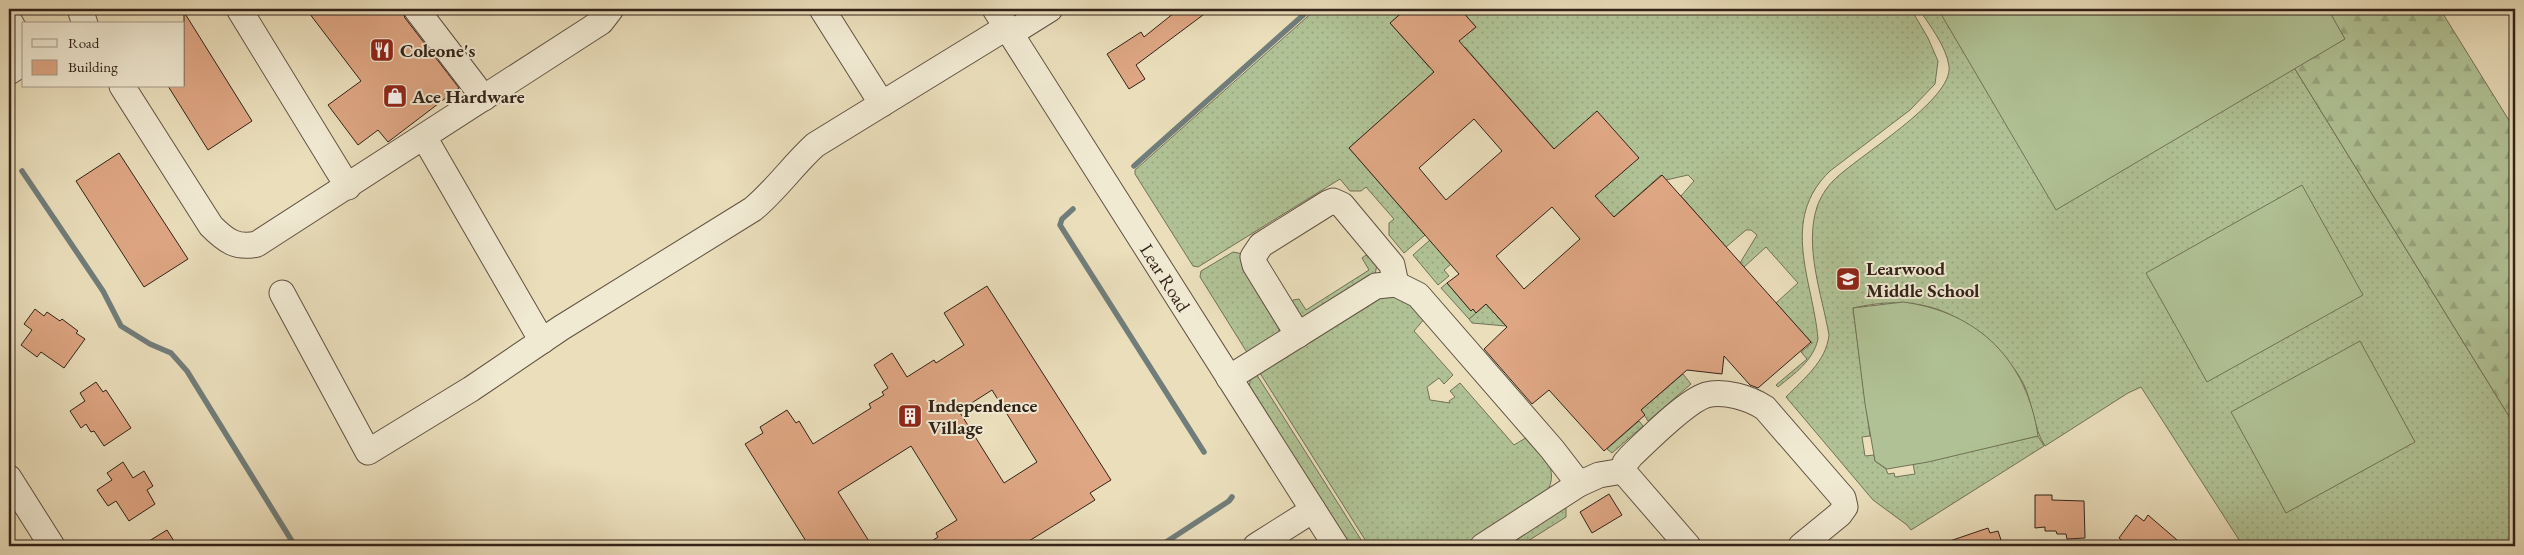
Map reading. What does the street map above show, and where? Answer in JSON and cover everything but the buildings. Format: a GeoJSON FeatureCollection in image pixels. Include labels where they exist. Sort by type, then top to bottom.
{"type":"FeatureCollection","features":[{"type":"Feature","properties":{"kind":"street"},"geometry":{"type":"LineString","coordinates":[[80,9],[84,22]]}},
{"type":"Feature","properties":{"kind":"street"},"geometry":{"type":"LineString","coordinates":[[238,9],[348,187]]}},
{"type":"Feature","properties":{"kind":"street"},"geometry":{"type":"LineString","coordinates":[[416,9],[484,98]]}},
{"type":"Feature","properties":{"kind":"street"},"geometry":{"type":"LineString","coordinates":[[123,88],[211,226],[230,242],[244,247],[256,244],[348,187],[601,22],[611,9]]}},
{"type":"Feature","properties":{"kind":"street"},"geometry":{"type":"LineString","coordinates":[[822,9],[882,104]]}},
{"type":"Feature","properties":{"kind":"street"},"geometry":{"type":"LineString","coordinates":[[282,292],[368,452],[472,390],[542,341],[753,209],[767,197],[799,160],[815,145],[882,104],[1004,23],[1050,9]]}},
{"type":"Feature","properties":{"kind":"street"},"geometry":{"type":"LineString","coordinates":[[9,20],[22,43]]}},
{"type":"Feature","properties":{"kind":"street","name":"Lear Road"},"geometry":{"type":"LineString","coordinates":[[1004,23],[1336,546]]}},
{"type":"Feature","properties":{"kind":"street"},"geometry":{"type":"LineString","coordinates":[[9,72],[22,63]]}},
{"type":"Feature","properties":{"kind":"street"},"geometry":{"type":"LineString","coordinates":[[424,137],[542,341]]}},
{"type":"Feature","properties":{"kind":"street"},"geometry":{"type":"LineString","coordinates":[[1298,335],[1255,265],[1253,257],[1261,245],[1328,203],[1333,202],[1342,205],[1392,265],[1396,284]]}},
{"type":"Feature","properties":{"kind":"street"},"geometry":{"type":"LineString","coordinates":[[1229,378],[1376,286],[1396,284],[1406,287],[1418,295],[1552,449],[1579,484]]}},
{"type":"Feature","properties":{"kind":"street"},"geometry":{"type":"LineString","coordinates":[[1622,471],[1624,463],[1631,456],[1698,399],[1708,395],[1740,396],[1754,401],[1765,408],[1844,498],[1845,506],[1840,514],[1802,546]]}},
{"type":"Feature","properties":{"kind":"street"},"geometry":{"type":"LineString","coordinates":[[1483,546],[1579,484],[1599,475],[1622,471]]}},
{"type":"Feature","properties":{"kind":"street"},"geometry":{"type":"LineString","coordinates":[[1622,471],[1688,546]]}},
{"type":"Feature","properties":{"kind":"street"},"geometry":{"type":"LineString","coordinates":[[9,478],[52,546]]}},
{"type":"Feature","properties":{"kind":"street"},"geometry":{"type":"LineString","coordinates":[[1256,546],[1313,510]]}},
{"type":"Feature","properties":{"kind":"green space"},"geometry":{"type":"Polygon","coordinates":[[[1316,9],[1406,9],[1390,23],[1429,67],[1431,66],[1435,71],[1349,148],[1425,235],[1404,253],[1389,235],[1389,223],[1394,219],[1366,187],[1361,191],[1350,191],[1340,179],[1198,267],[1193,266],[1135,174],[1135,170],[1316,9]]]}},
{"type":"Feature","properties":{"kind":"green space"},"geometry":{"type":"Polygon","coordinates":[[[1460,9],[1911,9],[1928,38],[1938,61],[1935,84],[1910,110],[1830,171],[1815,190],[1806,210],[1802,230],[1806,273],[1818,339],[1812,354],[1797,371],[1778,387],[1776,385],[1807,359],[1801,352],[1812,343],[1776,303],[1798,283],[1766,247],[1744,267],[1740,263],[1757,235],[1751,230],[1746,230],[1726,247],[1681,196],[1694,181],[1688,175],[1666,180],[1661,175],[1609,221],[1595,196],[1638,158],[1563,159],[1465,47],[1463,49],[1457,42],[1476,27],[1460,9]]]}},
{"type":"Feature","properties":{"kind":"green space"},"geometry":{"type":"Polygon","coordinates":[[[1919,9],[2258,9],[2515,426],[2515,546],[2243,546],[2141,387],[2128,393],[2045,446],[2038,432],[2024,385],[2004,357],[1980,334],[1964,322],[1948,313],[1913,304],[1874,304],[1853,308],[1870,436],[1862,437],[1865,456],[1874,455],[1875,461],[1886,469],[1888,474],[1894,473],[1895,477],[1915,474],[1913,464],[2038,436],[2044,446],[1911,530],[1873,500],[1786,397],[1819,361],[1824,353],[1829,335],[1813,255],[1813,222],[1820,200],[1830,184],[1921,111],[1936,95],[1946,80],[1949,66],[1945,51],[1919,9]]]}},
{"type":"Feature","properties":{"kind":"green space"},"geometry":{"type":"Polygon","coordinates":[[[1938,9],[2328,9],[2345,39],[2056,210],[1938,9]]]}},
{"type":"Feature","properties":{"kind":"green space"},"geometry":{"type":"Polygon","coordinates":[[[2258,9],[2440,9],[2515,130],[2515,426],[2258,9]]]}},
{"type":"Feature","properties":{"kind":"green space"},"geometry":{"type":"Polygon","coordinates":[[[2302,185],[2363,295],[2207,382],[2146,273],[2302,185]]]}},
{"type":"Feature","properties":{"kind":"green space"},"geometry":{"type":"Polygon","coordinates":[[[1430,240],[1451,264],[1444,270],[1449,276],[1438,285],[1413,255],[1430,240]]]}},
{"type":"Feature","properties":{"kind":"green space"},"geometry":{"type":"Polygon","coordinates":[[[1233,252],[1243,254],[1279,327],[1279,333],[1248,354],[1200,277],[1201,271],[1233,252]]]}},
{"type":"Feature","properties":{"kind":"green space"},"geometry":{"type":"Polygon","coordinates":[[[1366,255],[1377,264],[1375,275],[1304,317],[1299,316],[1292,304],[1293,300],[1299,299],[1306,310],[1369,270],[1362,258],[1366,255]]]}},
{"type":"Feature","properties":{"kind":"green space"},"geometry":{"type":"Polygon","coordinates":[[[1447,283],[1471,311],[1473,309],[1476,313],[1469,319],[1441,288],[1447,283]]]}},
{"type":"Feature","properties":{"kind":"green space"},"geometry":{"type":"Polygon","coordinates":[[[1375,296],[1402,296],[1425,318],[1414,331],[1453,375],[1444,384],[1439,378],[1427,387],[1430,400],[1450,403],[1449,401],[1455,397],[1450,391],[1460,383],[1514,445],[1529,436],[1548,462],[1551,476],[1547,492],[1466,546],[1369,546],[1258,370],[1375,296]]]}},
{"type":"Feature","properties":{"kind":"green space"},"geometry":{"type":"Polygon","coordinates":[[[1903,302],[1930,308],[1955,317],[1976,329],[1995,345],[2010,363],[2023,385],[2032,409],[2038,436],[1928,462],[1887,469],[1875,461],[1865,404],[1853,308],[1903,302]]]}},
{"type":"Feature","properties":{"kind":"green space"},"geometry":{"type":"Polygon","coordinates":[[[1486,304],[1506,326],[1472,323],[1469,319],[1486,304]]]}},
{"type":"Feature","properties":{"kind":"green space"},"geometry":{"type":"Polygon","coordinates":[[[2360,341],[2415,442],[2286,513],[2231,412],[2360,341]]]}},
{"type":"Feature","properties":{"kind":"green space"},"geometry":{"type":"Polygon","coordinates":[[[1255,372],[1365,546],[1350,546],[1249,387],[1251,377],[1255,372]]]}},
{"type":"Feature","properties":{"kind":"green space"},"geometry":{"type":"Polygon","coordinates":[[[1683,374],[1691,384],[1648,421],[1641,410],[1683,374]]]}},
{"type":"Feature","properties":{"kind":"green space"},"geometry":{"type":"Polygon","coordinates":[[[1639,421],[1643,426],[1612,453],[1607,449],[1639,421]]]}},
{"type":"Feature","properties":{"kind":"green space"},"geometry":{"type":"Polygon","coordinates":[[[1566,506],[1566,517],[1520,546],[1500,546],[1566,506]]]}},
{"type":"Feature","properties":{"kind":"waterway"},"geometry":{"type":"LineString","coordinates":[[1134,166],[1310,9]]}},
{"type":"Feature","properties":{"kind":"waterway"},"geometry":{"type":"LineString","coordinates":[[22,171],[103,291],[121,326],[150,344],[171,353],[187,371],[295,546]]}},
{"type":"Feature","properties":{"kind":"waterway"},"geometry":{"type":"LineString","coordinates":[[1073,209],[1062,219],[1060,225],[1204,452]]}},
{"type":"Feature","properties":{"kind":"waterway"},"geometry":{"type":"LineString","coordinates":[[1160,546],[1229,501],[1232,497]]}},
{"type":"Feature","properties":{"kind":"place","name":"Coleone's"},"geometry":{"type":"Point","coordinates":[382,50]}},
{"type":"Feature","properties":{"kind":"place","name":"Ace Hardware"},"geometry":{"type":"Point","coordinates":[395,96]}},
{"type":"Feature","properties":{"kind":"place","name":"Learwood Middle School"},"geometry":{"type":"Point","coordinates":[1848,279]}},
{"type":"Feature","properties":{"kind":"place","name":"Independence Village"},"geometry":{"type":"Point","coordinates":[910,416]}}]}
